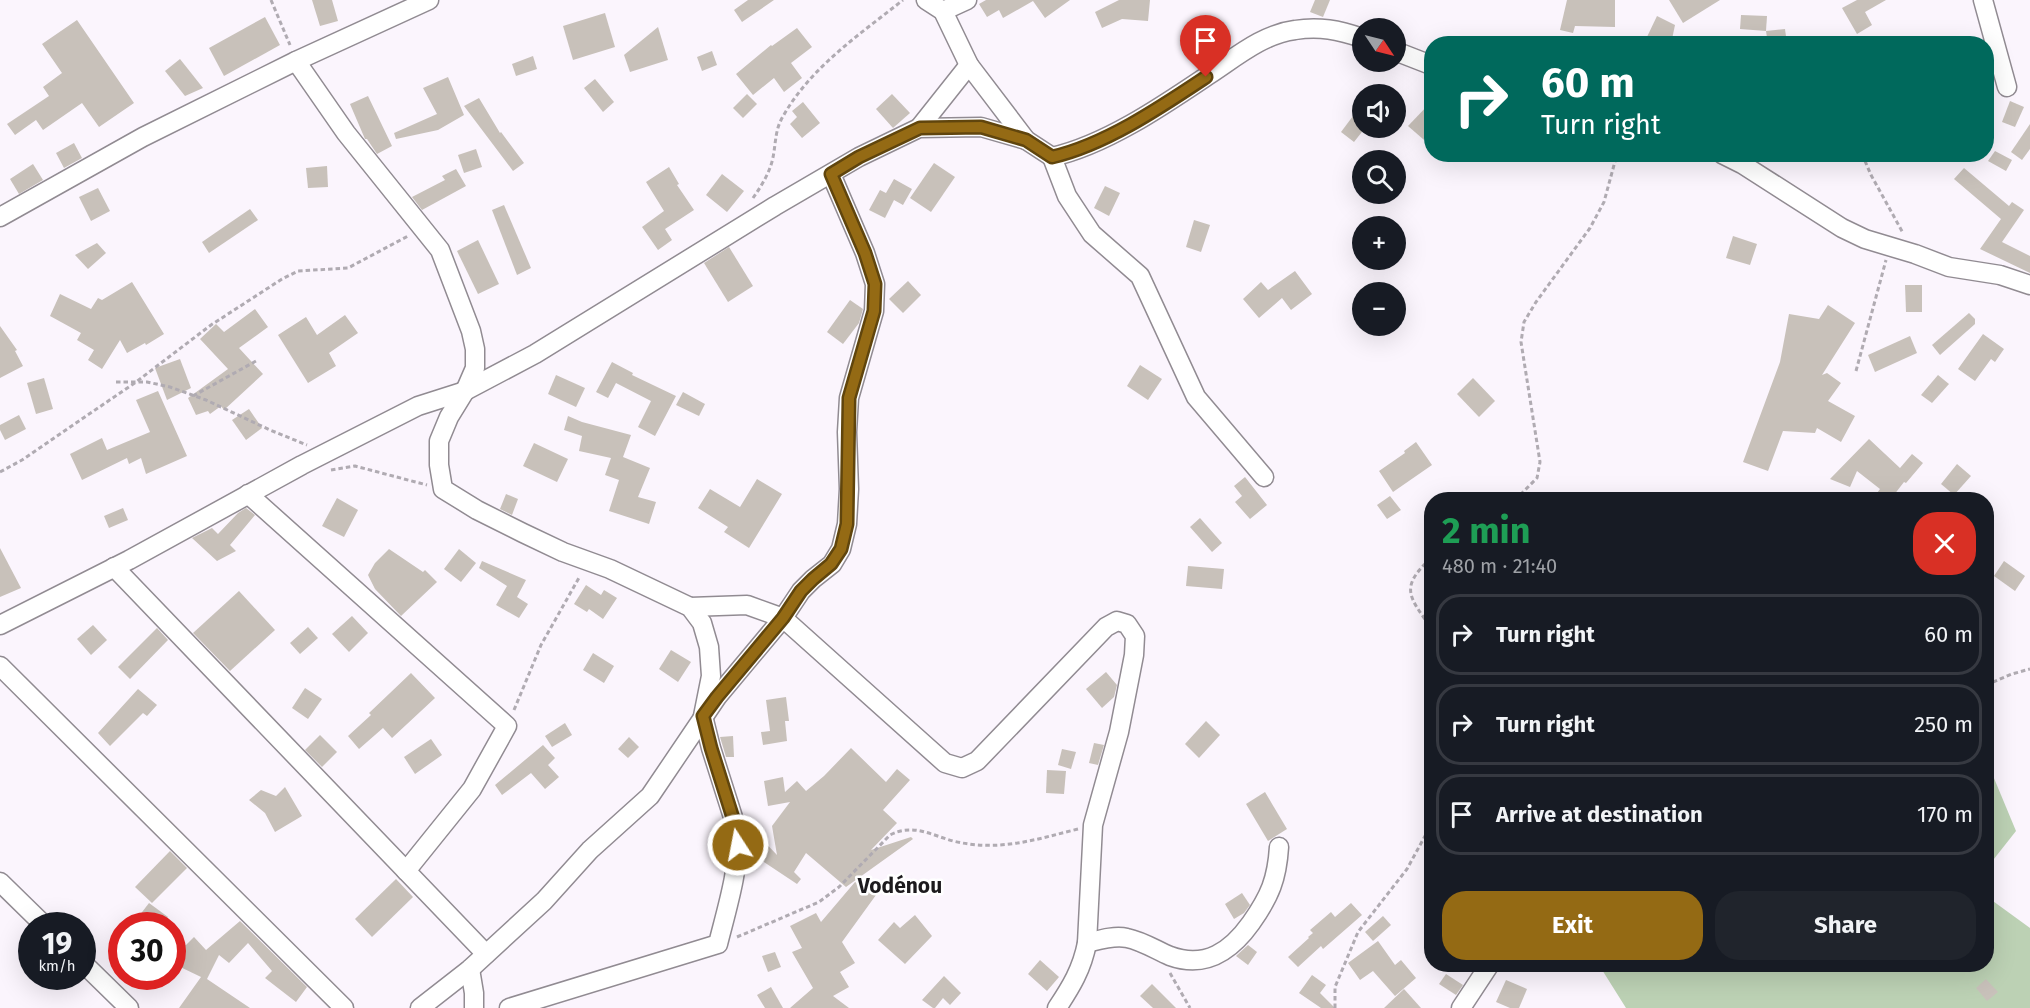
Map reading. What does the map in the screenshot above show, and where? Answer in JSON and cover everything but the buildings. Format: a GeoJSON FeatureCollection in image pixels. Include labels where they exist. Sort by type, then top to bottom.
{"type":"FeatureCollection","features":[{"type":"Feature","properties":{"kind":"street"},"geometry":{"type":"LineString","coordinates":[[0,217],[143,137],[296,61],[429,0]]}},
{"type":"Feature","properties":{"kind":"street"},"geometry":{"type":"LineString","coordinates":[[926,0],[943,11],[969,65],[1026,140]]}},
{"type":"Feature","properties":{"kind":"street"},"geometry":{"type":"LineString","coordinates":[[943,11],[967,0]]}},
{"type":"Feature","properties":{"kind":"street"},"geometry":{"type":"LineString","coordinates":[[1983,0],[1993,36]]}},
{"type":"Feature","properties":{"kind":"street"},"geometry":{"type":"LineString","coordinates":[[1052,157],[1073,152],[1096,142],[1172,99],[1262,40],[1293,30],[1324,28],[1352,35]]}},
{"type":"Feature","properties":{"kind":"street"},"geometry":{"type":"LineString","coordinates":[[1994,40],[2007,87]]}},
{"type":"Feature","properties":{"kind":"street"},"geometry":{"type":"LineString","coordinates":[[1406,56],[1424,63]]}},
{"type":"Feature","properties":{"kind":"street"},"geometry":{"type":"LineString","coordinates":[[296,61],[346,133],[440,250],[471,331],[475,349],[475,368],[439,441],[439,465],[443,489],[514,529],[564,552],[610,569],[690,607],[747,605],[783,618],[945,763],[962,768],[977,761],[1106,627],[1117,621],[1127,624],[1135,636],[1134,655],[1119,732],[1093,825],[1083,962],[1076,979],[1057,1008]]}},
{"type":"Feature","properties":{"kind":"street"},"geometry":{"type":"LineString","coordinates":[[920,128],[969,65]]}},
{"type":"Feature","properties":{"kind":"street"},"geometry":{"type":"LineString","coordinates":[[0,625],[418,406],[465,391],[535,354],[859,157],[920,128],[981,127],[1026,140],[1052,157],[1067,196],[1092,234],[1140,276],[1196,397],[1264,477]]}},
{"type":"Feature","properties":{"kind":"street"},"geometry":{"type":"LineString","coordinates":[[1738,162],[1842,228],[1949,267],[2000,275],[2030,285]]}},
{"type":"Feature","properties":{"kind":"street"},"geometry":{"type":"LineString","coordinates":[[420,1008],[470,969],[544,901],[604,836],[650,796],[717,697],[783,618],[801,591],[831,564],[841,549],[847,524],[849,489],[847,432],[849,398],[874,311],[875,284],[865,253],[831,174]]}},
{"type":"Feature","properties":{"kind":"street"},"geometry":{"type":"LineString","coordinates":[[248,494],[507,726],[472,789],[406,871]]}},
{"type":"Feature","properties":{"kind":"street"},"geometry":{"type":"LineString","coordinates":[[114,567],[486,954]]}},
{"type":"Feature","properties":{"kind":"street"},"geometry":{"type":"LineString","coordinates":[[509,1008],[718,944],[730,895],[738,834],[703,716],[711,676],[709,647],[702,623],[690,607]]}},
{"type":"Feature","properties":{"kind":"street"},"geometry":{"type":"LineString","coordinates":[[0,666],[344,1008]]}},
{"type":"Feature","properties":{"kind":"street"},"geometry":{"type":"LineString","coordinates":[[1086,944],[1113,938],[1127,938],[1186,960],[1221,954],[1239,940],[1271,891],[1277,873],[1279,847]]}},
{"type":"Feature","properties":{"kind":"street"},"geometry":{"type":"LineString","coordinates":[[0,882],[31,912]]}},
{"type":"Feature","properties":{"kind":"street"},"geometry":{"type":"LineString","coordinates":[[470,969],[474,1008]]}},
{"type":"Feature","properties":{"kind":"street"},"geometry":{"type":"LineString","coordinates":[[1461,1008],[1485,972]]}},
{"type":"Feature","properties":{"kind":"street"},"geometry":{"type":"LineString","coordinates":[[96,976],[129,1008]]}},
{"type":"Feature","properties":{"kind":"path"},"geometry":{"type":"LineString","coordinates":[[271,0],[296,61]]}},
{"type":"Feature","properties":{"kind":"path"},"geometry":{"type":"LineString","coordinates":[[753,198],[771,165],[777,132],[782,120],[804,85],[851,41],[903,0]]}},
{"type":"Feature","properties":{"kind":"path"},"geometry":{"type":"LineString","coordinates":[[1523,492],[1537,478],[1540,462],[1521,342],[1524,322],[1604,202],[1615,162]]}},
{"type":"Feature","properties":{"kind":"path"},"geometry":{"type":"LineString","coordinates":[[1865,162],[1915,254]]}},
{"type":"Feature","properties":{"kind":"path"},"geometry":{"type":"LineString","coordinates":[[0,472],[22,460],[136,382],[212,325],[282,279],[298,271],[348,268],[423,228]]}},
{"type":"Feature","properties":{"kind":"path"},"geometry":{"type":"LineString","coordinates":[[1856,371],[1889,247]]}},
{"type":"Feature","properties":{"kind":"path"},"geometry":{"type":"LineString","coordinates":[[193,396],[256,361]]}},
{"type":"Feature","properties":{"kind":"path"},"geometry":{"type":"LineString","coordinates":[[116,382],[136,382],[170,387],[329,453]]}},
{"type":"Feature","properties":{"kind":"path"},"geometry":{"type":"LineString","coordinates":[[355,466],[443,489]]}},
{"type":"Feature","properties":{"kind":"path"},"geometry":{"type":"LineString","coordinates":[[507,726],[541,645],[588,561]]}},
{"type":"Feature","properties":{"kind":"path"},"geometry":{"type":"LineString","coordinates":[[1424,565],[1416,572],[1410,586],[1412,600],[1424,618]]}},
{"type":"Feature","properties":{"kind":"path"},"geometry":{"type":"LineString","coordinates":[[1994,682],[2030,669]]}},
{"type":"Feature","properties":{"kind":"path"},"geometry":{"type":"LineString","coordinates":[[718,944],[819,902],[839,887],[891,835],[901,830],[920,830],[952,840],[987,847],[1030,842],[1093,825]]}},
{"type":"Feature","properties":{"kind":"path"},"geometry":{"type":"LineString","coordinates":[[1335,1008],[1335,987],[1358,932],[1407,869],[1424,838]]}},
{"type":"Feature","properties":{"kind":"path"},"geometry":{"type":"LineString","coordinates":[[1158,950],[1190,1008]]}},
{"type":"Feature","properties":{"kind":"green space"},"geometry":{"type":"Polygon","coordinates":[[[1994,778],[2016,831],[1994,859],[1994,778]]]}},
{"type":"Feature","properties":{"kind":"green space"},"geometry":{"type":"Polygon","coordinates":[[[1994,902],[2030,928],[2030,1008],[1626,1008],[1603,972],[1994,972],[1994,902]]]}},
{"type":"Feature","properties":{"kind":"district","name":"Vodénou"},"geometry":{"type":"Point","coordinates":[900,886]}},
{"type":"Feature","properties":{"kind":"route"},"geometry":{"type":"LineString","coordinates":[[738,845],[738,834],[703,716],[765,641],[801,591],[831,564],[841,549],[847,524],[849,398],[874,311],[875,284],[865,253],[831,174],[859,157],[920,128],[981,127],[1026,140],[1052,157],[1073,152],[1096,142],[1206,77]]}}]}
